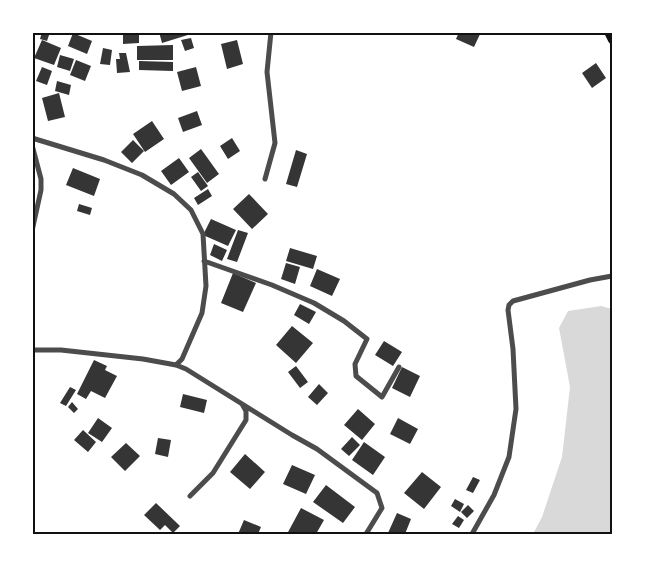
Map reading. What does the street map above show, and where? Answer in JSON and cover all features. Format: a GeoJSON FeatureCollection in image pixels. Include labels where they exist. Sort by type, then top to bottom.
{"type":"FeatureCollection","features":[{"type":"Feature","properties":{"kind":"main road"},"geometry":{"type":"LineString","coordinates":[[608,32],[612,40]]}},
{"type":"Feature","properties":{"kind":"street"},"geometry":{"type":"LineString","coordinates":[[264,179],[275,142],[267,72],[271,32]]}},
{"type":"Feature","properties":{"kind":"street"},"geometry":{"type":"LineString","coordinates":[[32,138],[104,160],[142,175],[174,194],[191,210],[203,234],[206,286],[202,313],[182,359],[176,365]]}},
{"type":"Feature","properties":{"kind":"street"},"geometry":{"type":"LineString","coordinates":[[32,145],[41,179],[41,190],[32,231]]}},
{"type":"Feature","properties":{"kind":"street"},"geometry":{"type":"LineString","coordinates":[[204,261],[272,285],[314,303],[344,321],[367,339],[355,364],[356,376],[382,397],[399,368]]}},
{"type":"Feature","properties":{"kind":"street"},"geometry":{"type":"LineString","coordinates":[[472,534],[494,496],[509,457],[516,409],[509,305],[513,301],[590,280],[612,276]]}},
{"type":"Feature","properties":{"kind":"street"},"geometry":{"type":"LineString","coordinates":[[32,350],[95,353],[176,365],[196,375],[292,435],[318,449],[377,493],[382,508],[366,534]]}},
{"type":"Feature","properties":{"kind":"street"},"geometry":{"type":"LineString","coordinates":[[190,496],[213,473],[246,420],[246,411],[241,403]]}},
{"type":"Feature","properties":{"kind":"shaded area"},"geometry":{"type":"Polygon","coordinates":[[[601,306],[612,309],[612,534],[533,534],[542,517],[562,457],[570,387],[559,328],[568,311],[601,306]]]}},
{"type":"Feature","properties":{"kind":"building"},"geometry":{"type":"Polygon","coordinates":[[[42,32],[50,32],[47,41],[40,39],[42,32]]]}},
{"type":"Feature","properties":{"kind":"building"},"geometry":{"type":"Polygon","coordinates":[[[123,32],[139,32],[139,43],[123,44],[123,32]]]}},
{"type":"Feature","properties":{"kind":"building"},"geometry":{"type":"Polygon","coordinates":[[[159,32],[190,32],[191,34],[162,43],[159,32]]]}},
{"type":"Feature","properties":{"kind":"building"},"geometry":{"type":"Polygon","coordinates":[[[459,32],[481,32],[474,47],[456,39],[459,32]]]}},
{"type":"Feature","properties":{"kind":"building"},"geometry":{"type":"Polygon","coordinates":[[[73,33],[92,41],[87,54],[68,46],[73,33]]]}},
{"type":"Feature","properties":{"kind":"building"},"geometry":{"type":"Polygon","coordinates":[[[191,38],[194,48],[185,51],[181,40],[191,38]]]}},
{"type":"Feature","properties":{"kind":"building"},"geometry":{"type":"Polygon","coordinates":[[[42,40],[61,48],[54,65],[34,58],[42,40]]]}},
{"type":"Feature","properties":{"kind":"building"},"geometry":{"type":"Polygon","coordinates":[[[237,40],[243,64],[227,69],[221,44],[237,40]]]}},
{"type":"Feature","properties":{"kind":"building"},"geometry":{"type":"Polygon","coordinates":[[[173,45],[173,60],[137,60],[137,46],[173,45]]]}},
{"type":"Feature","properties":{"kind":"building"},"geometry":{"type":"Polygon","coordinates":[[[103,48],[112,50],[110,65],[100,64],[103,48]]]}},
{"type":"Feature","properties":{"kind":"building"},"geometry":{"type":"Polygon","coordinates":[[[119,53],[126,53],[130,72],[117,73],[116,59],[120,59],[119,53]]]}},
{"type":"Feature","properties":{"kind":"building"},"geometry":{"type":"Polygon","coordinates":[[[60,55],[74,59],[70,71],[57,67],[60,55]]]}},
{"type":"Feature","properties":{"kind":"building"},"geometry":{"type":"Polygon","coordinates":[[[76,60],[91,66],[85,81],[70,75],[76,60]]]}},
{"type":"Feature","properties":{"kind":"building"},"geometry":{"type":"Polygon","coordinates":[[[139,61],[173,62],[173,71],[139,70],[139,61]]]}},
{"type":"Feature","properties":{"kind":"building"},"geometry":{"type":"Polygon","coordinates":[[[596,63],[606,78],[592,88],[582,73],[596,63]]]}},
{"type":"Feature","properties":{"kind":"building"},"geometry":{"type":"Polygon","coordinates":[[[42,67],[52,71],[47,85],[36,81],[42,67]]]}},
{"type":"Feature","properties":{"kind":"building"},"geometry":{"type":"Polygon","coordinates":[[[196,67],[201,86],[182,91],[177,72],[196,67]]]}},
{"type":"Feature","properties":{"kind":"building"},"geometry":{"type":"Polygon","coordinates":[[[57,81],[71,85],[69,95],[55,91],[57,81]]]}},
{"type":"Feature","properties":{"kind":"building"},"geometry":{"type":"Polygon","coordinates":[[[59,93],[65,117],[48,121],[42,98],[59,93]]]}},
{"type":"Feature","properties":{"kind":"building"},"geometry":{"type":"Polygon","coordinates":[[[197,111],[202,125],[183,132],[178,118],[197,111]]]}},
{"type":"Feature","properties":{"kind":"building"},"geometry":{"type":"Polygon","coordinates":[[[152,121],[164,139],[145,152],[133,134],[152,121]]]}},
{"type":"Feature","properties":{"kind":"building"},"geometry":{"type":"Polygon","coordinates":[[[232,138],[240,151],[228,159],[220,146],[232,138]]]}},
{"type":"Feature","properties":{"kind":"building"},"geometry":{"type":"Polygon","coordinates":[[[133,140],[144,151],[132,163],[121,152],[133,140]]]}},
{"type":"Feature","properties":{"kind":"building"},"geometry":{"type":"Polygon","coordinates":[[[201,149],[219,174],[207,183],[189,158],[201,149]]]}},
{"type":"Feature","properties":{"kind":"building"},"geometry":{"type":"Polygon","coordinates":[[[296,150],[307,154],[297,187],[286,184],[296,150]]]}},
{"type":"Feature","properties":{"kind":"building"},"geometry":{"type":"Polygon","coordinates":[[[179,158],[189,172],[171,185],[161,171],[179,158]]]}},
{"type":"Feature","properties":{"kind":"building"},"geometry":{"type":"Polygon","coordinates":[[[73,168],[100,179],[94,196],[66,185],[73,168]]]}},
{"type":"Feature","properties":{"kind":"building"},"geometry":{"type":"Polygon","coordinates":[[[198,172],[208,186],[201,191],[191,177],[198,172]]]}},
{"type":"Feature","properties":{"kind":"building"},"geometry":{"type":"Polygon","coordinates":[[[208,189],[212,196],[198,205],[194,198],[208,189]]]}},
{"type":"Feature","properties":{"kind":"building"},"geometry":{"type":"Polygon","coordinates":[[[249,194],[268,214],[252,229],[233,209],[249,194]]]}},
{"type":"Feature","properties":{"kind":"building"},"geometry":{"type":"Polygon","coordinates":[[[79,204],[92,208],[90,215],[77,211],[79,204]]]}},
{"type":"Feature","properties":{"kind":"building"},"geometry":{"type":"Polygon","coordinates":[[[211,219],[236,230],[228,246],[203,235],[211,219]]]}},
{"type":"Feature","properties":{"kind":"building"},"geometry":{"type":"Polygon","coordinates":[[[238,230],[248,233],[237,262],[227,259],[238,230]]]}},
{"type":"Feature","properties":{"kind":"building"},"geometry":{"type":"Polygon","coordinates":[[[214,244],[227,250],[222,261],[210,255],[214,244]]]}},
{"type":"Feature","properties":{"kind":"building"},"geometry":{"type":"Polygon","coordinates":[[[290,248],[317,256],[313,269],[286,261],[290,248]]]}},
{"type":"Feature","properties":{"kind":"building"},"geometry":{"type":"Polygon","coordinates":[[[286,263],[300,267],[295,284],[281,279],[286,263]]]}},
{"type":"Feature","properties":{"kind":"building"},"geometry":{"type":"Polygon","coordinates":[[[317,269],[340,279],[332,296],[310,286],[317,269]]]}},
{"type":"Feature","properties":{"kind":"building"},"geometry":{"type":"Polygon","coordinates":[[[233,273],[256,283],[243,312],[221,303],[233,273]]]}},
{"type":"Feature","properties":{"kind":"building"},"geometry":{"type":"Polygon","coordinates":[[[300,304],[316,312],[309,324],[294,315],[300,304]]]}},
{"type":"Feature","properties":{"kind":"building"},"geometry":{"type":"Polygon","coordinates":[[[292,326],[313,343],[296,363],[276,345],[292,326]]]}},
{"type":"Feature","properties":{"kind":"building"},"geometry":{"type":"Polygon","coordinates":[[[384,341],[402,352],[393,366],[375,355],[384,341]]]}},
{"type":"Feature","properties":{"kind":"building"},"geometry":{"type":"Polygon","coordinates":[[[94,360],[107,366],[105,370],[117,376],[105,398],[91,391],[86,399],[77,394],[94,360]]]}},
{"type":"Feature","properties":{"kind":"building"},"geometry":{"type":"Polygon","coordinates":[[[296,366],[308,382],[300,388],[288,372],[296,366]]]}},
{"type":"Feature","properties":{"kind":"building"},"geometry":{"type":"Polygon","coordinates":[[[402,367],[420,376],[410,397],[392,388],[402,367]]]}},
{"type":"Feature","properties":{"kind":"building"},"geometry":{"type":"Polygon","coordinates":[[[319,384],[328,393],[317,405],[308,397],[319,384]]]}},
{"type":"Feature","properties":{"kind":"building"},"geometry":{"type":"Polygon","coordinates":[[[70,387],[76,390],[66,406],[60,403],[70,387]]]}},
{"type":"Feature","properties":{"kind":"building"},"geometry":{"type":"Polygon","coordinates":[[[183,394],[207,400],[204,413],[180,407],[183,394]]]}},
{"type":"Feature","properties":{"kind":"building"},"geometry":{"type":"Polygon","coordinates":[[[72,402],[78,409],[74,413],[68,407],[72,402]]]}},
{"type":"Feature","properties":{"kind":"building"},"geometry":{"type":"Polygon","coordinates":[[[358,409],[375,424],[362,440],[344,425],[358,409]]]}},
{"type":"Feature","properties":{"kind":"building"},"geometry":{"type":"Polygon","coordinates":[[[98,418],[112,428],[102,442],[88,433],[98,418]]]}},
{"type":"Feature","properties":{"kind":"building"},"geometry":{"type":"Polygon","coordinates":[[[398,418],[418,429],[410,444],[390,434],[398,418]]]}},
{"type":"Feature","properties":{"kind":"building"},"geometry":{"type":"Polygon","coordinates":[[[83,430],[96,442],[88,452],[74,440],[83,430]]]}},
{"type":"Feature","properties":{"kind":"building"},"geometry":{"type":"Polygon","coordinates":[[[352,437],[360,445],[349,456],[341,449],[352,437]]]}},
{"type":"Feature","properties":{"kind":"building"},"geometry":{"type":"Polygon","coordinates":[[[158,438],[171,440],[168,457],[155,454],[158,438]]]}},
{"type":"Feature","properties":{"kind":"building"},"geometry":{"type":"Polygon","coordinates":[[[364,442],[385,457],[373,475],[352,460],[364,442]]]}},
{"type":"Feature","properties":{"kind":"building"},"geometry":{"type":"Polygon","coordinates":[[[126,443],[140,456],[125,471],[111,457],[126,443]]]}},
{"type":"Feature","properties":{"kind":"building"},"geometry":{"type":"Polygon","coordinates":[[[245,454],[265,472],[250,489],[230,472],[245,454]]]}},
{"type":"Feature","properties":{"kind":"building"},"geometry":{"type":"Polygon","coordinates":[[[292,465],[315,475],[306,494],[283,484],[292,465]]]}},
{"type":"Feature","properties":{"kind":"building"},"geometry":{"type":"Polygon","coordinates":[[[422,472],[441,487],[424,509],[404,493],[422,472]]]}},
{"type":"Feature","properties":{"kind":"building"},"geometry":{"type":"Polygon","coordinates":[[[473,477],[480,480],[473,493],[466,490],[473,477]]]}},
{"type":"Feature","properties":{"kind":"building"},"geometry":{"type":"Polygon","coordinates":[[[326,485],[355,507],[343,523],[313,502],[326,485]]]}},
{"type":"Feature","properties":{"kind":"building"},"geometry":{"type":"Polygon","coordinates":[[[455,499],[464,504],[460,512],[451,506],[455,499]]]}},
{"type":"Feature","properties":{"kind":"building"},"geometry":{"type":"Polygon","coordinates":[[[156,503],[180,526],[173,533],[165,525],[160,530],[144,515],[156,503]]]}},
{"type":"Feature","properties":{"kind":"building"},"geometry":{"type":"Polygon","coordinates":[[[468,505],[474,511],[467,518],[461,512],[468,505]]]}},
{"type":"Feature","properties":{"kind":"building"},"geometry":{"type":"Polygon","coordinates":[[[301,508],[324,520],[316,534],[287,534],[301,508]]]}},
{"type":"Feature","properties":{"kind":"building"},"geometry":{"type":"Polygon","coordinates":[[[397,513],[411,519],[405,534],[388,533],[397,513]]]}},
{"type":"Feature","properties":{"kind":"building"},"geometry":{"type":"Polygon","coordinates":[[[458,516],[464,520],[459,528],[452,524],[458,516]]]}},
{"type":"Feature","properties":{"kind":"building"},"geometry":{"type":"Polygon","coordinates":[[[244,520],[261,527],[258,534],[238,534],[244,520]]]}}]}
